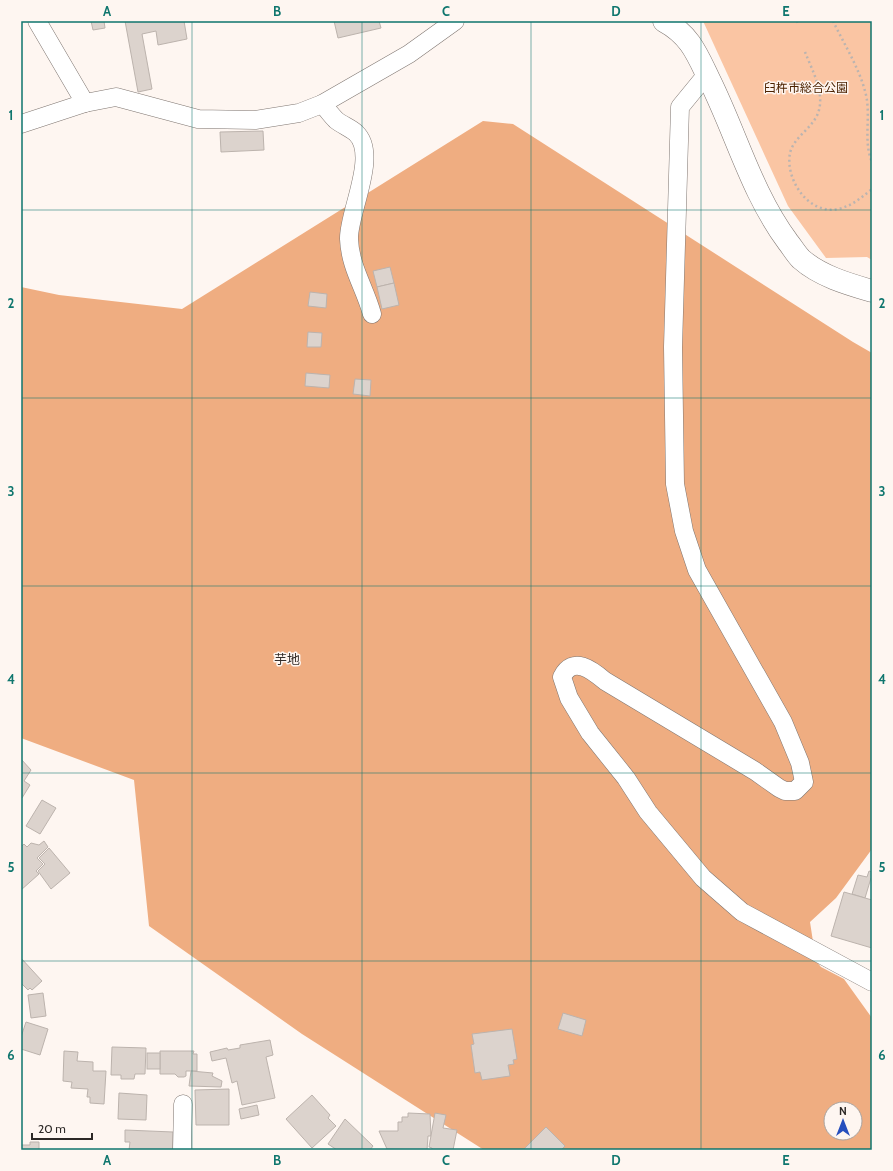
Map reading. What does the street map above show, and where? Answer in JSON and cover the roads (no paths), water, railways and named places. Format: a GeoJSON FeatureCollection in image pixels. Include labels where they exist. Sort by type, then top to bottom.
{"type":"FeatureCollection","features":[{"type":"Feature","properties":{"kind":"street"},"geometry":{"type":"LineString","coordinates":[[37,21],[85,104]]}},
{"type":"Feature","properties":{"kind":"street"},"geometry":{"type":"LineString","coordinates":[[21,124],[85,104],[116,97],[198,120],[255,120],[299,114],[322,104],[409,54],[455,21]]}},
{"type":"Feature","properties":{"kind":"street"},"geometry":{"type":"LineString","coordinates":[[664,21],[678,28],[695,48],[774,223],[801,259],[836,281],[872,291]]}},
{"type":"Feature","properties":{"kind":"street"},"geometry":{"type":"LineString","coordinates":[[707,74],[680,108],[673,347],[674,484],[684,531],[697,570],[783,722],[800,764],[804,782],[795,792],[785,792],[755,771],[605,681],[585,666],[574,666],[565,670],[562,677],[569,698],[590,734],[626,778],[648,812],[703,878],[742,912],[872,982]]}},
{"type":"Feature","properties":{"kind":"street"},"geometry":{"type":"LineString","coordinates":[[322,104],[336,120],[357,134],[362,143],[364,154],[363,182],[351,220],[349,238],[352,263],[366,294],[372,314]]}},
{"type":"Feature","properties":{"kind":"street"},"geometry":{"type":"LineString","coordinates":[[182,1150],[183,1104]]}},
{"type":"Feature","properties":{"kind":"district","name":"芋地"},"geometry":{"type":"Point","coordinates":[287,659]}},
{"type":"Feature","properties":{"kind":"park label","name":"臼杵市総合公園"},"geometry":{"type":"Point","coordinates":[806,87]}}]}
